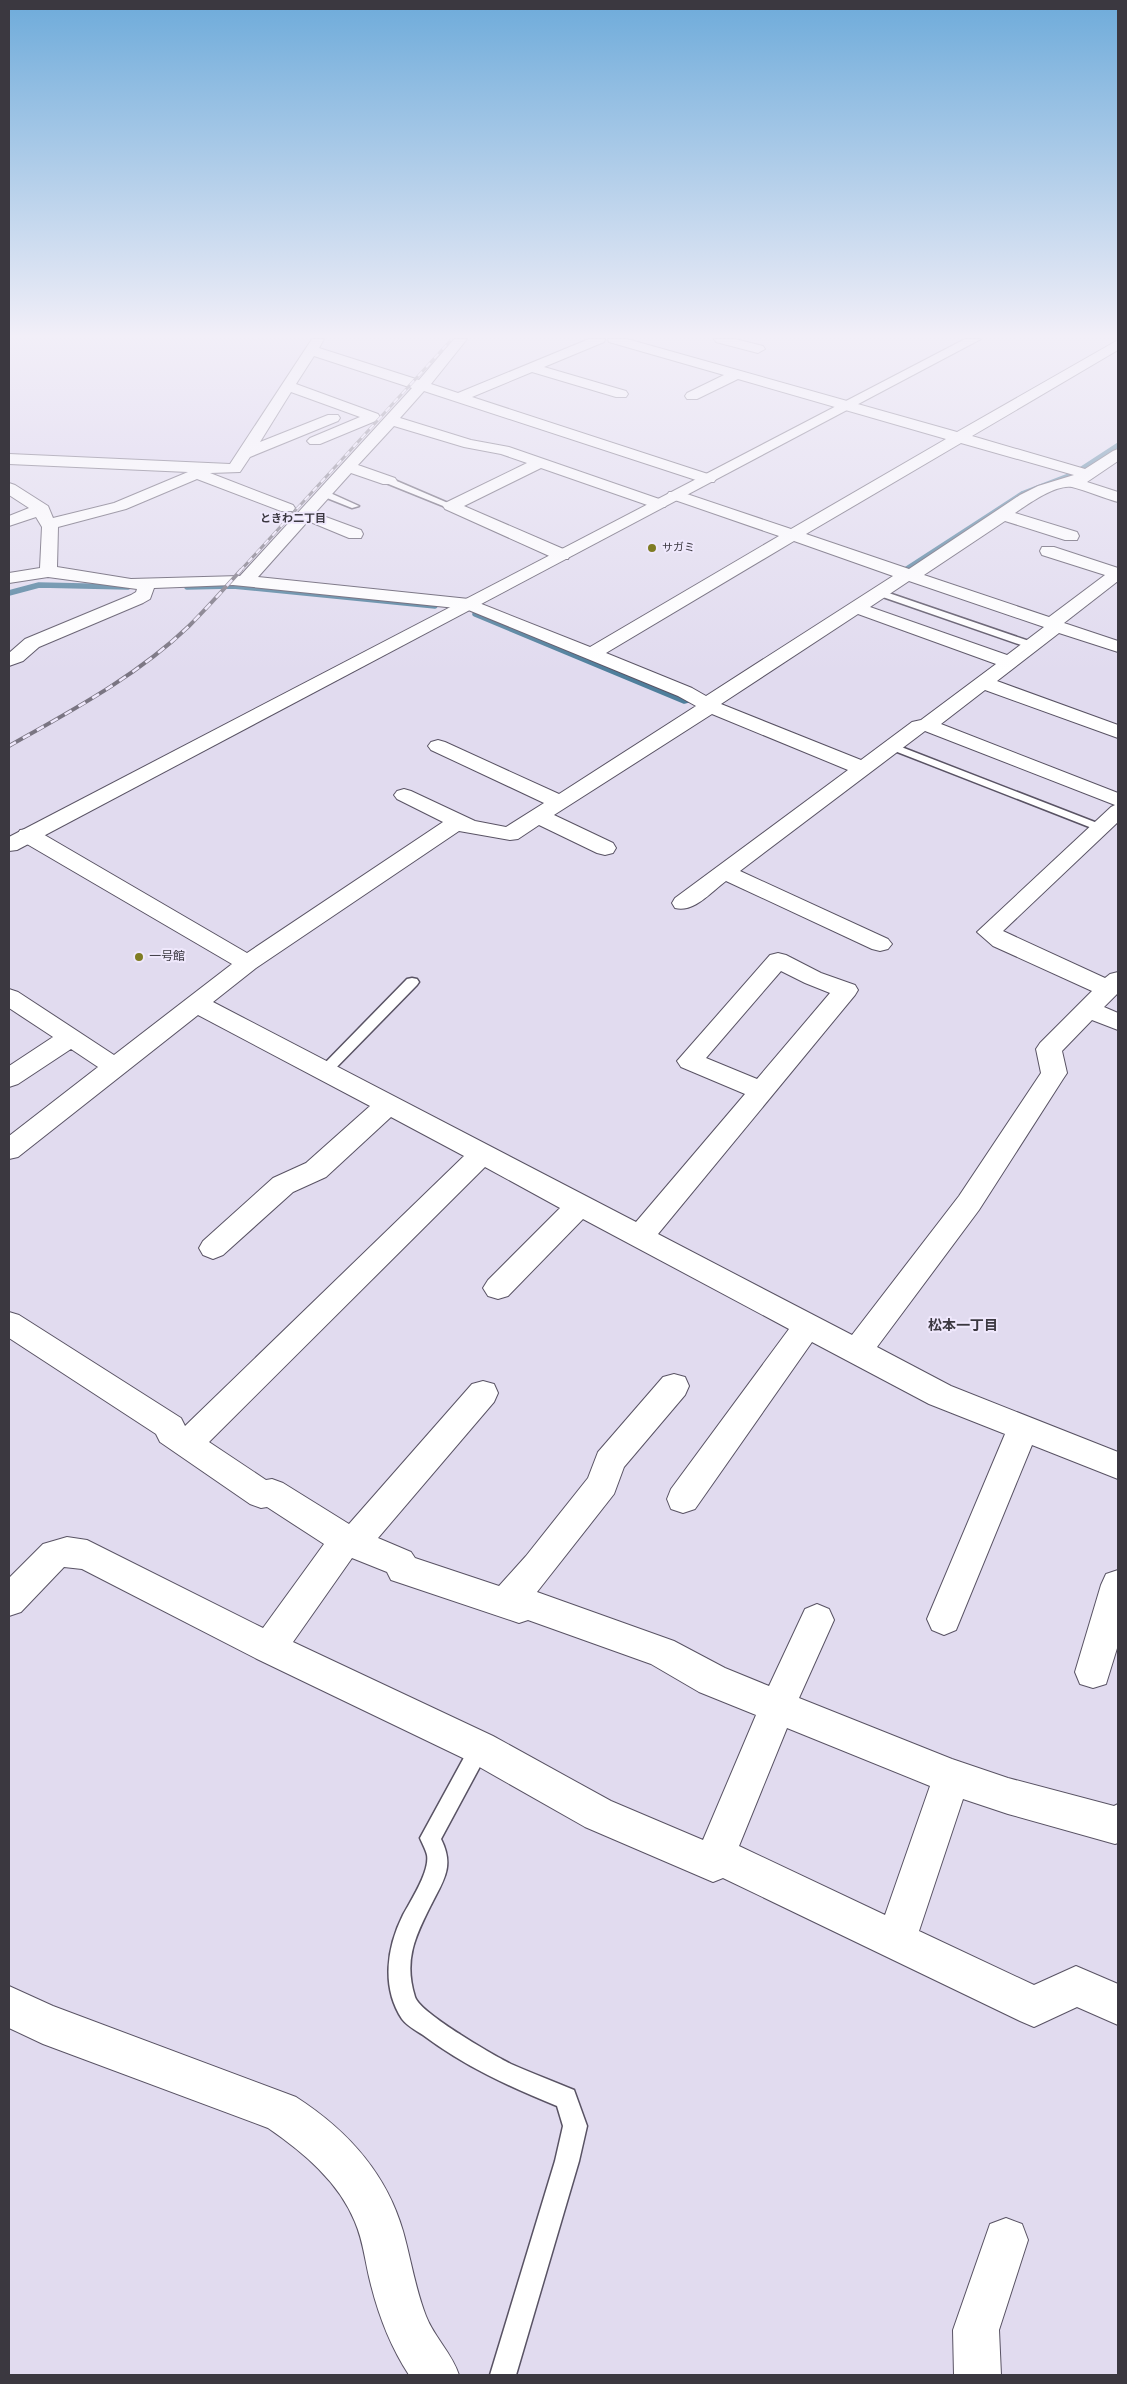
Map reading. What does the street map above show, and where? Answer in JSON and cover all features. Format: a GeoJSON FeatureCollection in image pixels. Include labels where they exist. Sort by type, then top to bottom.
{"type":"FeatureCollection","features":[{"type":"Feature","properties":{"kind":"street"},"geometry":{"type":"LineString","coordinates":[[9,459],[203,471],[234,469],[246,450]]}},
{"type":"Feature","properties":{"kind":"street"},"geometry":{"type":"LineString","coordinates":[[244,454],[253,450]]}},
{"type":"Feature","properties":{"kind":"street"},"geometry":{"type":"LineString","coordinates":[[245,581],[325,494],[348,466],[364,450]]}},
{"type":"Feature","properties":{"kind":"street"},"geometry":{"type":"LineString","coordinates":[[505,450],[659,504]]}},
{"type":"Feature","properties":{"kind":"street"},"geometry":{"type":"LineString","coordinates":[[620,450],[708,479]]}},
{"type":"Feature","properties":{"kind":"street"},"geometry":{"type":"LineString","coordinates":[[9,846],[761,450]]}},
{"type":"Feature","properties":{"kind":"street"},"geometry":{"type":"LineString","coordinates":[[592,654],[938,450]]}},
{"type":"Feature","properties":{"kind":"street"},"geometry":{"type":"LineString","coordinates":[[999,450],[1079,475],[1118,497]]}},
{"type":"Feature","properties":{"kind":"street"},"geometry":{"type":"LineString","coordinates":[[9,1150],[248,963],[455,824],[510,834],[880,593],[905,573],[1003,515],[1026,498],[1079,475],[1118,454]]}},
{"type":"Feature","properties":{"kind":"street"},"geometry":{"type":"LineString","coordinates":[[452,506],[546,465],[568,460]]}},
{"type":"Feature","properties":{"kind":"street"},"geometry":{"type":"LineString","coordinates":[[348,466],[389,482]]}},
{"type":"Feature","properties":{"kind":"street"},"geometry":{"type":"LineString","coordinates":[[9,488],[42,509],[46,523],[50,524],[120,506],[203,471],[287,508]]}},
{"type":"Feature","properties":{"kind":"street"},"geometry":{"type":"LineString","coordinates":[[584,494],[640,514]]}},
{"type":"Feature","properties":{"kind":"street"},"geometry":{"type":"LineString","coordinates":[[675,495],[1118,646]]}},
{"type":"Feature","properties":{"kind":"street"},"geometry":{"type":"LineString","coordinates":[[452,506],[562,555]]}},
{"type":"Feature","properties":{"kind":"street"},"geometry":{"type":"LineString","coordinates":[[9,521],[42,509]]}},
{"type":"Feature","properties":{"kind":"street"},"geometry":{"type":"LineString","coordinates":[[306,515],[355,534]]}},
{"type":"Feature","properties":{"kind":"street"},"geometry":{"type":"LineString","coordinates":[[1003,515],[1071,536]]}},
{"type":"Feature","properties":{"kind":"street"},"geometry":{"type":"LineString","coordinates":[[48,572],[50,524]]}},
{"type":"Feature","properties":{"kind":"street"},"geometry":{"type":"LineString","coordinates":[[683,904],[891,746],[919,726],[926,725],[1009,662],[1114,580],[1118,573],[1048,551]]}},
{"type":"Feature","properties":{"kind":"street"},"geometry":{"type":"LineString","coordinates":[[9,578],[48,572],[74,574],[116,583],[146,586],[245,581],[469,604],[687,693],[707,704],[862,768]]}},
{"type":"Feature","properties":{"kind":"street"},"geometry":{"type":"LineString","coordinates":[[9,660],[16,657],[32,643],[138,600],[146,586]]}},
{"type":"Feature","properties":{"kind":"street"},"geometry":{"type":"LineString","coordinates":[[857,608],[1009,662]]}},
{"type":"Feature","properties":{"kind":"street"},"geometry":{"type":"LineString","coordinates":[[982,682],[1118,732]]}},
{"type":"Feature","properties":{"kind":"street"},"geometry":{"type":"LineString","coordinates":[[926,725],[1118,800]]}},
{"type":"Feature","properties":{"kind":"street"},"geometry":{"type":"LineString","coordinates":[[438,746],[560,802]]}},
{"type":"Feature","properties":{"kind":"street"},"geometry":{"type":"LineString","coordinates":[[404,795],[468,826]]}},
{"type":"Feature","properties":{"kind":"street"},"geometry":{"type":"LineString","coordinates":[[857,1351],[969,1203],[1054,1073],[1049,1049],[1113,984],[1001,941],[989,932],[1118,811]]}},
{"type":"Feature","properties":{"kind":"street"},"geometry":{"type":"LineString","coordinates":[[538,816],[605,848]]}},
{"type":"Feature","properties":{"kind":"street"},"geometry":{"type":"LineString","coordinates":[[28,835],[248,963]]}},
{"type":"Feature","properties":{"kind":"street"},"geometry":{"type":"LineString","coordinates":[[724,872],[880,944]]}},
{"type":"Feature","properties":{"kind":"street"},"geometry":{"type":"LineString","coordinates":[[640,1237],[762,1091],[846,990],[813,978],[778,960],[690,1061],[762,1091]]}},
{"type":"Feature","properties":{"kind":"street"},"geometry":{"type":"LineString","coordinates":[[9,997],[114,1066]]}},
{"type":"Feature","properties":{"kind":"street"},"geometry":{"type":"LineString","coordinates":[[195,1004],[389,1104],[940,1395],[1118,1466]]}},
{"type":"Feature","properties":{"kind":"street"},"geometry":{"type":"LineString","coordinates":[[1089,1010],[1118,1022]]}},
{"type":"Feature","properties":{"kind":"street"},"geometry":{"type":"LineString","coordinates":[[9,1078],[70,1038]]}},
{"type":"Feature","properties":{"kind":"street"},"geometry":{"type":"LineString","coordinates":[[212,1248],[283,1185],[316,1170],[389,1104]]}},
{"type":"Feature","properties":{"kind":"street"},"geometry":{"type":"LineString","coordinates":[[187,1444],[482,1154]]}},
{"type":"Feature","properties":{"kind":"street"},"geometry":{"type":"LineString","coordinates":[[498,1288],[580,1205]]}},
{"type":"Feature","properties":{"kind":"street"},"geometry":{"type":"LineString","coordinates":[[9,1323],[170,1427],[171,1433],[261,1494],[272,1493],[350,1541],[399,1562],[403,1569],[519,1608],[524,1603],[662,1652],[712,1680],[952,1776],[1016,1798],[1115,1825],[1118,1822]]}},
{"type":"Feature","properties":{"kind":"street"},"geometry":{"type":"LineString","coordinates":[[684,1499],[808,1325]]}},
{"type":"Feature","properties":{"kind":"street"},"geometry":{"type":"LineString","coordinates":[[505,1603],[538,1567],[603,1484],[609,1461],[674,1386]]}},
{"type":"Feature","properties":{"kind":"street"},"geometry":{"type":"LineString","coordinates":[[270,1648],[350,1541],[483,1393]]}},
{"type":"Feature","properties":{"kind":"street"},"geometry":{"type":"LineString","coordinates":[[944,1619],[1024,1427]]}},
{"type":"Feature","properties":{"kind":"street"},"geometry":{"type":"LineString","coordinates":[[9,1602],[55,1554],[67,1552],[87,1555],[270,1648],[480,1748],[598,1814],[713,1863],[778,1705],[816,1620]]}},
{"type":"Feature","properties":{"kind":"street"},"geometry":{"type":"LineString","coordinates":[[1093,1672],[1118,1585]]}},
{"type":"Feature","properties":{"kind":"street"},"geometry":{"type":"LineString","coordinates":[[896,1942],[952,1776]]}},
{"type":"Feature","properties":{"kind":"street"},"geometry":{"type":"LineString","coordinates":[[716,1855],[1034,2007],[1076,1986],[1118,2004]]}},
{"type":"Feature","properties":{"kind":"street"},"geometry":{"type":"LineString","coordinates":[[9,2006],[43,2023],[281,2112],[307,2128],[333,2152],[360,2184],[379,2227],[408,2329],[436,2375]]}},
{"type":"Feature","properties":{"kind":"street"},"geometry":{"type":"LineString","coordinates":[[977,2375],[976,2330],[1006,2240]]}},
{"type":"Feature","properties":{"kind":"lane"},"geometry":{"type":"LineString","coordinates":[[389,482],[452,506]]}},
{"type":"Feature","properties":{"kind":"lane"},"geometry":{"type":"LineString","coordinates":[[325,494],[355,506]]}},
{"type":"Feature","properties":{"kind":"lane"},"geometry":{"type":"LineString","coordinates":[[880,593],[1031,645]]}},
{"type":"Feature","properties":{"kind":"lane"},"geometry":{"type":"LineString","coordinates":[[891,746],[1100,828]]}},
{"type":"Feature","properties":{"kind":"lane"},"geometry":{"type":"LineString","coordinates":[[325,1071],[412,982]]}},
{"type":"Feature","properties":{"kind":"lane"},"geometry":{"type":"LineString","coordinates":[[480,1748],[430,1838],[438,1855],[437,1865],[433,1879],[406,1934],[400,1950],[399,1966],[404,1999],[410,2013],[440,2035],[501,2070],[566,2098],[575,2126],[567,2161],[503,2375]]}},
{"type":"Feature","properties":{"kind":"shaded area"},"geometry":{"type":"Polygon","coordinates":[[[9,450],[241,450],[231,466],[9,456],[9,450]]]}},
{"type":"Feature","properties":{"kind":"waterway"},"geometry":{"type":"LineString","coordinates":[[903,571],[1023,493],[1075,473],[1110,450]]}},
{"type":"Feature","properties":{"kind":"waterway"},"geometry":{"type":"LineString","coordinates":[[899,574],[905,570]]}},
{"type":"Feature","properties":{"kind":"waterway"},"geometry":{"type":"LineString","coordinates":[[9,593],[39,585],[128,587]]}},
{"type":"Feature","properties":{"kind":"waterway"},"geometry":{"type":"LineString","coordinates":[[187,587],[233,586],[435,606]]}},
{"type":"Feature","properties":{"kind":"waterway"},"geometry":{"type":"LineString","coordinates":[[475,614],[684,701],[696,698]]}},
{"type":"Feature","properties":{"kind":"railway"},"geometry":{"type":"LineString","coordinates":[[240,571],[350,450]]}},
{"type":"Feature","properties":{"kind":"railway"},"geometry":{"type":"LineString","coordinates":[[9,746],[103,692],[148,661],[189,626],[241,570]]}},
{"type":"Feature","properties":{"kind":"place","name":"サガミ"},"geometry":{"type":"Point","coordinates":[652,548]}},
{"type":"Feature","properties":{"kind":"place","name":"一号館"},"geometry":{"type":"Point","coordinates":[139,957]}},
{"type":"Feature","properties":{"kind":"district","name":"ときわ二丁目"},"geometry":{"type":"Point","coordinates":[293,519]}},
{"type":"Feature","properties":{"kind":"district","name":"松本一丁目"},"geometry":{"type":"Point","coordinates":[963,1326]}}]}
